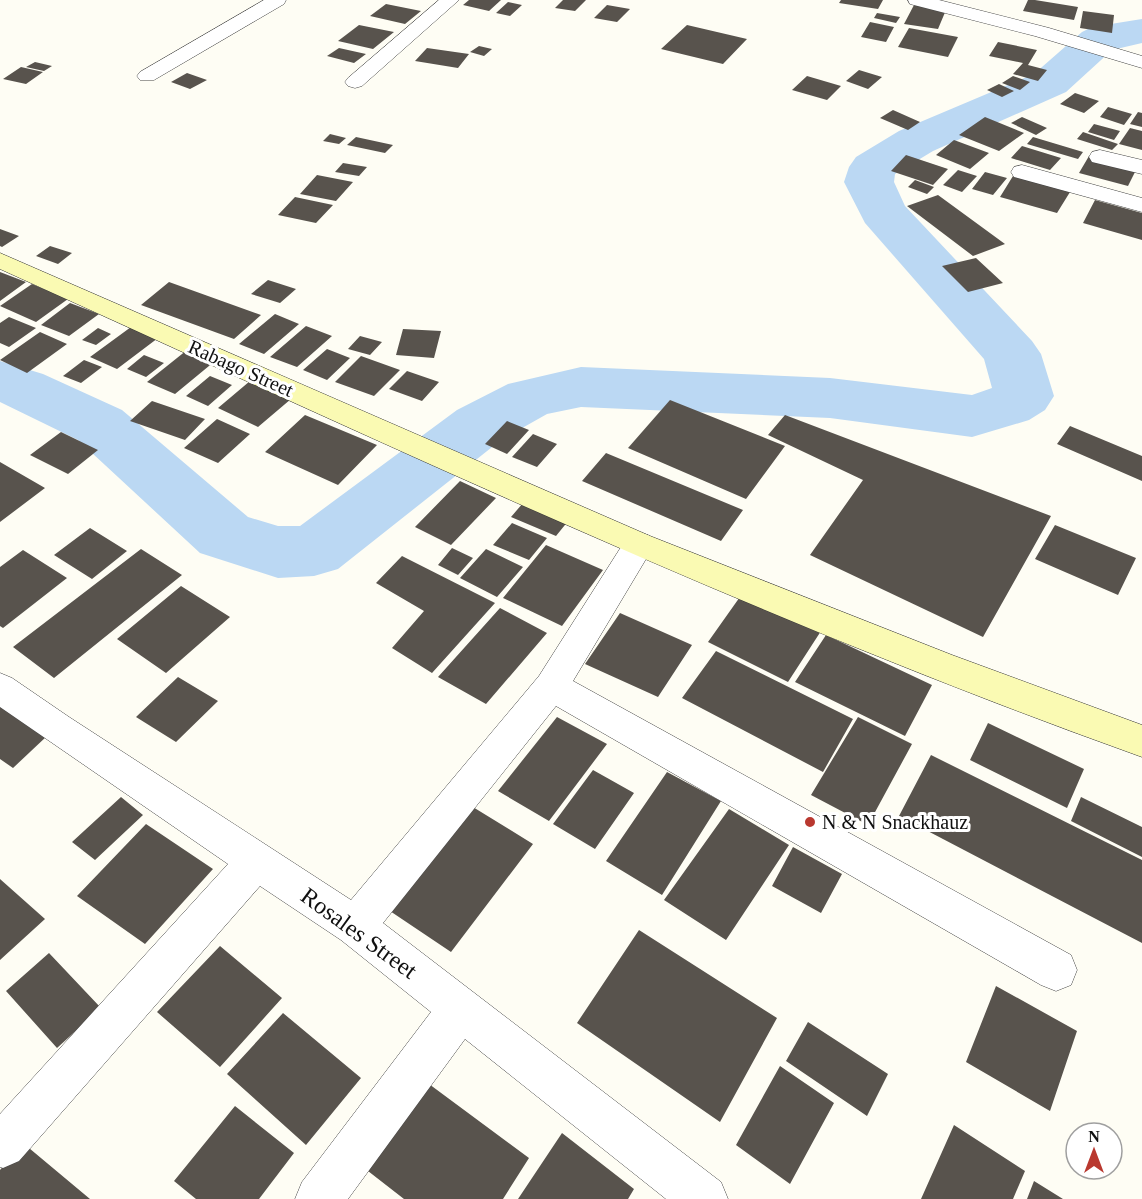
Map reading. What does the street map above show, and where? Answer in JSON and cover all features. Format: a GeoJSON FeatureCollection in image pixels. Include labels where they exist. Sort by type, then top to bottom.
{"type":"FeatureCollection","features":[{"type":"Feature","properties":{"kind":"street"},"geometry":{"type":"LineString","coordinates":[[147,76],[277,0]]}},
{"type":"Feature","properties":{"kind":"street"},"geometry":{"type":"LineString","coordinates":[[355,82],[450,0]]}},
{"type":"Feature","properties":{"kind":"street"},"geometry":{"type":"LineString","coordinates":[[917,0],[1042,32],[1133,60]]}},
{"type":"Feature","properties":{"kind":"street"},"geometry":{"type":"LineString","coordinates":[[1100,157],[1142,167]]}},
{"type":"Feature","properties":{"kind":"street"},"geometry":{"type":"LineString","coordinates":[[1022,172],[1142,205]]}},
{"type":"Feature","properties":{"kind":"street","name":"Rabago Street"},"geometry":{"type":"LineString","coordinates":[[0,260],[639,544],[940,665],[1142,741]]}},
{"type":"Feature","properties":{"kind":"street"},"geometry":{"type":"LineString","coordinates":[[355,926],[551,687],[639,544]]}},
{"type":"Feature","properties":{"kind":"street"},"geometry":{"type":"LineString","coordinates":[[551,687],[1056,970]]}},
{"type":"Feature","properties":{"kind":"street","name":"Rosales Street"},"geometry":{"type":"LineString","coordinates":[[0,688],[355,926],[694,1196]]}},
{"type":"Feature","properties":{"kind":"street"},"geometry":{"type":"LineString","coordinates":[[3,1145],[257,861]]}},
{"type":"Feature","properties":{"kind":"street"},"geometry":{"type":"LineString","coordinates":[[319,1199],[460,1008]]}},
{"type":"Feature","properties":{"kind":"building"},"geometry":{"type":"Polygon","coordinates":[[[469,0],[501,0],[489,11],[463,5],[469,0]]]}},
{"type":"Feature","properties":{"kind":"building"},"geometry":{"type":"Polygon","coordinates":[[[563,0],[586,0],[575,11],[555,8],[563,0]]]}},
{"type":"Feature","properties":{"kind":"building"},"geometry":{"type":"Polygon","coordinates":[[[841,0],[883,0],[878,9],[839,3],[841,0]]]}},
{"type":"Feature","properties":{"kind":"building"},"geometry":{"type":"Polygon","coordinates":[[[1028,0],[1078,7],[1074,20],[1023,11],[1028,0]]]}},
{"type":"Feature","properties":{"kind":"building"},"geometry":{"type":"Polygon","coordinates":[[[508,2],[522,5],[510,16],[496,13],[508,2]]]}},
{"type":"Feature","properties":{"kind":"building"},"geometry":{"type":"Polygon","coordinates":[[[386,4],[421,11],[405,24],[370,16],[386,4]]]}},
{"type":"Feature","properties":{"kind":"building"},"geometry":{"type":"Polygon","coordinates":[[[607,5],[630,9],[617,22],[594,18],[607,5]]]}},
{"type":"Feature","properties":{"kind":"building"},"geometry":{"type":"Polygon","coordinates":[[[914,5],[946,10],[938,29],[904,24],[914,5]]]}},
{"type":"Feature","properties":{"kind":"building"},"geometry":{"type":"Polygon","coordinates":[[[1083,11],[1114,15],[1112,33],[1080,28],[1083,11]]]}},
{"type":"Feature","properties":{"kind":"building"},"geometry":{"type":"Polygon","coordinates":[[[877,13],[900,17],[896,23],[874,18],[877,13]]]}},
{"type":"Feature","properties":{"kind":"building"},"geometry":{"type":"Polygon","coordinates":[[[870,22],[894,27],[886,42],[861,37],[870,22]]]}},
{"type":"Feature","properties":{"kind":"building"},"geometry":{"type":"Polygon","coordinates":[[[359,25],[394,32],[373,49],[338,41],[359,25]]]}},
{"type":"Feature","properties":{"kind":"building"},"geometry":{"type":"Polygon","coordinates":[[[687,25],[747,39],[723,64],[661,49],[687,25]]]}},
{"type":"Feature","properties":{"kind":"building"},"geometry":{"type":"Polygon","coordinates":[[[909,28],[958,37],[948,57],[898,47],[909,28]]]}},
{"type":"Feature","properties":{"kind":"building"},"geometry":{"type":"Polygon","coordinates":[[[998,42],[1037,50],[1028,65],[1047,70],[1038,81],[1013,74],[1023,63],[989,56],[998,42]]]}},
{"type":"Feature","properties":{"kind":"building"},"geometry":{"type":"Polygon","coordinates":[[[479,46],[492,49],[484,56],[470,52],[479,46]]]}},
{"type":"Feature","properties":{"kind":"building"},"geometry":{"type":"Polygon","coordinates":[[[339,48],[366,54],[354,63],[327,56],[339,48]]]}},
{"type":"Feature","properties":{"kind":"building"},"geometry":{"type":"Polygon","coordinates":[[[427,48],[469,54],[458,68],[415,61],[427,48]]]}},
{"type":"Feature","properties":{"kind":"building"},"geometry":{"type":"Polygon","coordinates":[[[35,62],[52,66],[44,71],[26,67],[35,62]]]}},
{"type":"Feature","properties":{"kind":"building"},"geometry":{"type":"Polygon","coordinates":[[[21,67],[43,72],[26,84],[3,79],[21,67]]]}},
{"type":"Feature","properties":{"kind":"building"},"geometry":{"type":"Polygon","coordinates":[[[859,70],[882,77],[868,89],[846,81],[859,70]]]}},
{"type":"Feature","properties":{"kind":"building"},"geometry":{"type":"Polygon","coordinates":[[[187,73],[207,80],[190,89],[171,82],[187,73]]]}},
{"type":"Feature","properties":{"kind":"building"},"geometry":{"type":"Polygon","coordinates":[[[807,76],[841,86],[827,100],[792,90],[807,76]]]}},
{"type":"Feature","properties":{"kind":"building"},"geometry":{"type":"Polygon","coordinates":[[[1013,76],[1030,82],[1020,90],[1002,83],[1013,76]]]}},
{"type":"Feature","properties":{"kind":"building"},"geometry":{"type":"Polygon","coordinates":[[[999,84],[1014,91],[1002,97],[987,90],[999,84]]]}},
{"type":"Feature","properties":{"kind":"building"},"geometry":{"type":"Polygon","coordinates":[[[1075,93],[1099,101],[1084,113],[1060,104],[1075,93]]]}},
{"type":"Feature","properties":{"kind":"building"},"geometry":{"type":"Polygon","coordinates":[[[1108,107],[1132,114],[1124,125],[1100,117],[1108,107]]]}},
{"type":"Feature","properties":{"kind":"building"},"geometry":{"type":"Polygon","coordinates":[[[893,110],[920,122],[908,130],[880,118],[893,110]]]}},
{"type":"Feature","properties":{"kind":"building"},"geometry":{"type":"Polygon","coordinates":[[[1138,112],[1142,113],[1142,127],[1130,124],[1138,112]]]}},
{"type":"Feature","properties":{"kind":"building"},"geometry":{"type":"Polygon","coordinates":[[[985,117],[1024,133],[999,151],[959,135],[985,117]]]}},
{"type":"Feature","properties":{"kind":"building"},"geometry":{"type":"Polygon","coordinates":[[[1022,117],[1047,128],[1036,135],[1011,123],[1022,117]]]}},
{"type":"Feature","properties":{"kind":"building"},"geometry":{"type":"Polygon","coordinates":[[[1094,124],[1120,131],[1114,140],[1088,132],[1094,124]]]}},
{"type":"Feature","properties":{"kind":"building"},"geometry":{"type":"Polygon","coordinates":[[[1130,128],[1142,131],[1142,150],[1119,144],[1130,128]]]}},
{"type":"Feature","properties":{"kind":"building"},"geometry":{"type":"Polygon","coordinates":[[[1083,132],[1118,144],[1112,150],[1077,139],[1083,132]]]}},
{"type":"Feature","properties":{"kind":"building"},"geometry":{"type":"Polygon","coordinates":[[[330,134],[346,138],[339,144],[323,141],[330,134]]]}},
{"type":"Feature","properties":{"kind":"building"},"geometry":{"type":"Polygon","coordinates":[[[356,137],[393,145],[385,153],[347,145],[356,137]]]}},
{"type":"Feature","properties":{"kind":"building"},"geometry":{"type":"Polygon","coordinates":[[[1033,137],[1083,152],[1078,159],[1027,144],[1033,137]]]}},
{"type":"Feature","properties":{"kind":"building"},"geometry":{"type":"Polygon","coordinates":[[[954,140],[989,153],[970,169],[936,155],[954,140]]]}},
{"type":"Feature","properties":{"kind":"building"},"geometry":{"type":"Polygon","coordinates":[[[1022,146],[1061,158],[1050,170],[1011,158],[1022,146]]]}},
{"type":"Feature","properties":{"kind":"building"},"geometry":{"type":"Polygon","coordinates":[[[906,155],[948,169],[933,185],[891,171],[906,155]]]}},
{"type":"Feature","properties":{"kind":"building"},"geometry":{"type":"Polygon","coordinates":[[[1089,156],[1137,168],[1128,186],[1079,173],[1089,156]]]}},
{"type":"Feature","properties":{"kind":"building"},"geometry":{"type":"Polygon","coordinates":[[[343,163],[367,167],[359,176],[335,172],[343,163]]]}},
{"type":"Feature","properties":{"kind":"building"},"geometry":{"type":"Polygon","coordinates":[[[958,170],[977,176],[962,192],[943,185],[958,170]]]}},
{"type":"Feature","properties":{"kind":"building"},"geometry":{"type":"Polygon","coordinates":[[[985,172],[1007,178],[993,195],[972,189],[985,172]]]}},
{"type":"Feature","properties":{"kind":"building"},"geometry":{"type":"Polygon","coordinates":[[[317,175],[353,182],[336,201],[300,194],[317,175]]]}},
{"type":"Feature","properties":{"kind":"building"},"geometry":{"type":"Polygon","coordinates":[[[1013,176],[1070,192],[1057,213],[1000,197],[1013,176]]]}},
{"type":"Feature","properties":{"kind":"building"},"geometry":{"type":"Polygon","coordinates":[[[915,180],[934,187],[927,194],[908,187],[915,180]]]}},
{"type":"Feature","properties":{"kind":"building"},"geometry":{"type":"Polygon","coordinates":[[[938,195],[1005,244],[973,256],[907,206],[938,195]]]}},
{"type":"Feature","properties":{"kind":"building"},"geometry":{"type":"Polygon","coordinates":[[[295,197],[333,205],[316,223],[278,215],[295,197]]]}},
{"type":"Feature","properties":{"kind":"building"},"geometry":{"type":"Polygon","coordinates":[[[1095,200],[1142,213],[1142,240],[1083,223],[1095,200]]]}},
{"type":"Feature","properties":{"kind":"building"},"geometry":{"type":"Polygon","coordinates":[[[0,229],[19,236],[2,247],[0,246],[0,229]]]}},
{"type":"Feature","properties":{"kind":"building"},"geometry":{"type":"Polygon","coordinates":[[[50,246],[72,253],[58,264],[36,256],[50,246]]]}},
{"type":"Feature","properties":{"kind":"building"},"geometry":{"type":"Polygon","coordinates":[[[976,258],[1003,283],[968,292],[942,266],[976,258]]]}},
{"type":"Feature","properties":{"kind":"building"},"geometry":{"type":"Polygon","coordinates":[[[0,272],[26,282],[0,301],[0,272]]]}},
{"type":"Feature","properties":{"kind":"building"},"geometry":{"type":"Polygon","coordinates":[[[268,280],[296,289],[280,303],[251,294],[268,280]]]}},
{"type":"Feature","properties":{"kind":"building"},"geometry":{"type":"Polygon","coordinates":[[[169,282],[261,315],[234,339],[141,305],[169,282]]]}},
{"type":"Feature","properties":{"kind":"building"},"geometry":{"type":"Polygon","coordinates":[[[32,284],[68,299],[36,322],[0,306],[32,284]]]}},
{"type":"Feature","properties":{"kind":"building"},"geometry":{"type":"Polygon","coordinates":[[[70,303],[99,314],[69,336],[41,325],[70,303]]]}},
{"type":"Feature","properties":{"kind":"building"},"geometry":{"type":"Polygon","coordinates":[[[275,314],[299,324],[264,354],[239,344],[275,314]]]}},
{"type":"Feature","properties":{"kind":"building"},"geometry":{"type":"Polygon","coordinates":[[[9,317],[36,328],[9,347],[0,343],[0,323],[9,317]]]}},
{"type":"Feature","properties":{"kind":"building"},"geometry":{"type":"Polygon","coordinates":[[[306,326],[332,336],[297,367],[270,357],[306,326]]]}},
{"type":"Feature","properties":{"kind":"building"},"geometry":{"type":"Polygon","coordinates":[[[131,327],[158,338],[117,369],[90,357],[131,327]]]}},
{"type":"Feature","properties":{"kind":"building"},"geometry":{"type":"Polygon","coordinates":[[[98,328],[111,334],[96,345],[82,340],[98,328]]]}},
{"type":"Feature","properties":{"kind":"building"},"geometry":{"type":"Polygon","coordinates":[[[403,329],[441,331],[434,358],[396,355],[403,329]]]}},
{"type":"Feature","properties":{"kind":"building"},"geometry":{"type":"Polygon","coordinates":[[[40,332],[67,344],[27,373],[0,360],[40,332]]]}},
{"type":"Feature","properties":{"kind":"building"},"geometry":{"type":"Polygon","coordinates":[[[360,336],[382,342],[370,355],[348,349],[360,336]]]}},
{"type":"Feature","properties":{"kind":"building"},"geometry":{"type":"Polygon","coordinates":[[[327,349],[350,358],[327,380],[303,370],[327,349]]]}},
{"type":"Feature","properties":{"kind":"building"},"geometry":{"type":"Polygon","coordinates":[[[187,350],[215,361],[175,394],[147,382],[187,350]]]}},
{"type":"Feature","properties":{"kind":"building"},"geometry":{"type":"Polygon","coordinates":[[[144,355],[164,363],[146,377],[127,369],[144,355]]]}},
{"type":"Feature","properties":{"kind":"building"},"geometry":{"type":"Polygon","coordinates":[[[361,356],[400,370],[374,396],[335,382],[361,356]]]}},
{"type":"Feature","properties":{"kind":"building"},"geometry":{"type":"Polygon","coordinates":[[[84,360],[102,367],[81,383],[63,376],[84,360]]]}},
{"type":"Feature","properties":{"kind":"building"},"geometry":{"type":"Polygon","coordinates":[[[407,371],[439,382],[422,401],[389,389],[407,371]]]}},
{"type":"Feature","properties":{"kind":"building"},"geometry":{"type":"Polygon","coordinates":[[[210,376],[232,385],[208,406],[186,396],[210,376]]]}},
{"type":"Feature","properties":{"kind":"building"},"geometry":{"type":"Polygon","coordinates":[[[250,381],[291,399],[258,427],[218,408],[250,381]]]}},
{"type":"Feature","properties":{"kind":"building"},"geometry":{"type":"Polygon","coordinates":[[[670,400],[785,446],[746,499],[628,448],[670,400]]]}},
{"type":"Feature","properties":{"kind":"building"},"geometry":{"type":"Polygon","coordinates":[[[152,401],[205,419],[185,440],[130,421],[152,401]]]}},
{"type":"Feature","properties":{"kind":"building"},"geometry":{"type":"Polygon","coordinates":[[[305,415],[377,445],[338,485],[265,452],[305,415]]]}},
{"type":"Feature","properties":{"kind":"building"},"geometry":{"type":"Polygon","coordinates":[[[785,415],[1051,516],[983,637],[810,555],[863,480],[768,435],[785,415]]]}},
{"type":"Feature","properties":{"kind":"building"},"geometry":{"type":"Polygon","coordinates":[[[217,419],[250,434],[218,463],[184,448],[217,419]]]}},
{"type":"Feature","properties":{"kind":"building"},"geometry":{"type":"Polygon","coordinates":[[[507,421],[529,430],[507,454],[485,444],[507,421]]]}},
{"type":"Feature","properties":{"kind":"building"},"geometry":{"type":"Polygon","coordinates":[[[1070,426],[1142,456],[1142,481],[1057,444],[1070,426]]]}},
{"type":"Feature","properties":{"kind":"building"},"geometry":{"type":"Polygon","coordinates":[[[61,432],[98,450],[68,474],[30,455],[61,432]]]}},
{"type":"Feature","properties":{"kind":"building"},"geometry":{"type":"Polygon","coordinates":[[[533,434],[557,444],[537,467],[512,457],[533,434]]]}},
{"type":"Feature","properties":{"kind":"building"},"geometry":{"type":"Polygon","coordinates":[[[606,453],[743,510],[721,541],[582,481],[606,453]]]}},
{"type":"Feature","properties":{"kind":"building"},"geometry":{"type":"Polygon","coordinates":[[[0,462],[45,488],[0,522],[0,462]]]}},
{"type":"Feature","properties":{"kind":"building"},"geometry":{"type":"Polygon","coordinates":[[[460,481],[496,498],[451,545],[415,527],[460,481]]]}},
{"type":"Feature","properties":{"kind":"building"},"geometry":{"type":"Polygon","coordinates":[[[529,496],[573,515],[556,536],[511,517],[529,496]]]}},
{"type":"Feature","properties":{"kind":"building"},"geometry":{"type":"Polygon","coordinates":[[[512,523],[547,538],[529,560],[493,545],[512,523]]]}},
{"type":"Feature","properties":{"kind":"building"},"geometry":{"type":"Polygon","coordinates":[[[1055,525],[1136,558],[1118,595],[1035,559],[1055,525]]]}},
{"type":"Feature","properties":{"kind":"building"},"geometry":{"type":"Polygon","coordinates":[[[90,528],[127,551],[92,579],[54,555],[90,528]]]}},
{"type":"Feature","properties":{"kind":"building"},"geometry":{"type":"Polygon","coordinates":[[[546,545],[603,570],[562,626],[503,598],[546,545]]]}},
{"type":"Feature","properties":{"kind":"building"},"geometry":{"type":"Polygon","coordinates":[[[452,548],[473,558],[458,575],[438,565],[452,548]]]}},
{"type":"Feature","properties":{"kind":"building"},"geometry":{"type":"Polygon","coordinates":[[[141,549],[182,575],[54,678],[13,647],[141,549]]]}},
{"type":"Feature","properties":{"kind":"building"},"geometry":{"type":"Polygon","coordinates":[[[486,549],[523,567],[497,597],[460,578],[486,549]]]}},
{"type":"Feature","properties":{"kind":"building"},"geometry":{"type":"Polygon","coordinates":[[[23,550],[67,578],[3,628],[0,626],[0,567],[23,550]]]}},
{"type":"Feature","properties":{"kind":"building"},"geometry":{"type":"Polygon","coordinates":[[[402,556],[495,603],[432,673],[392,648],[424,611],[376,583],[402,556]]]}},
{"type":"Feature","properties":{"kind":"building"},"geometry":{"type":"Polygon","coordinates":[[[181,586],[230,617],[166,673],[117,639],[181,586]]]}},
{"type":"Feature","properties":{"kind":"building"},"geometry":{"type":"Polygon","coordinates":[[[742,594],[821,631],[788,682],[708,642],[742,594]]]}},
{"type":"Feature","properties":{"kind":"building"},"geometry":{"type":"Polygon","coordinates":[[[500,608],[547,633],[486,704],[438,677],[500,608]]]}},
{"type":"Feature","properties":{"kind":"building"},"geometry":{"type":"Polygon","coordinates":[[[620,613],[692,645],[658,697],[585,664],[620,613]]]}},
{"type":"Feature","properties":{"kind":"building"},"geometry":{"type":"Polygon","coordinates":[[[826,635],[932,685],[905,736],[795,682],[826,635]]]}},
{"type":"Feature","properties":{"kind":"building"},"geometry":{"type":"Polygon","coordinates":[[[716,651],[853,719],[823,772],[682,698],[716,651]]]}},
{"type":"Feature","properties":{"kind":"building"},"geometry":{"type":"Polygon","coordinates":[[[178,677],[218,701],[176,742],[136,717],[178,677]]]}},
{"type":"Feature","properties":{"kind":"building"},"geometry":{"type":"Polygon","coordinates":[[[0,706],[47,736],[13,768],[0,759],[0,706]]]}},
{"type":"Feature","properties":{"kind":"building"},"geometry":{"type":"Polygon","coordinates":[[[557,717],[607,744],[549,821],[498,791],[557,717]]]}},
{"type":"Feature","properties":{"kind":"building"},"geometry":{"type":"Polygon","coordinates":[[[858,717],[912,744],[868,825],[811,795],[858,717]]]}},
{"type":"Feature","properties":{"kind":"building"},"geometry":{"type":"Polygon","coordinates":[[[988,723],[1084,769],[1067,808],[970,760],[988,723]]]}},
{"type":"Feature","properties":{"kind":"building"},"geometry":{"type":"Polygon","coordinates":[[[931,755],[1142,860],[1142,943],[899,816],[931,755]]]}},
{"type":"Feature","properties":{"kind":"building"},"geometry":{"type":"Polygon","coordinates":[[[593,770],[634,793],[595,849],[553,824],[593,770]]]}},
{"type":"Feature","properties":{"kind":"building"},"geometry":{"type":"Polygon","coordinates":[[[667,772],[721,801],[662,895],[606,861],[667,772]]]}},
{"type":"Feature","properties":{"kind":"building"},"geometry":{"type":"Polygon","coordinates":[[[121,797],[143,815],[95,860],[72,842],[121,797]]]}},
{"type":"Feature","properties":{"kind":"building"},"geometry":{"type":"Polygon","coordinates":[[[1081,797],[1142,827],[1142,857],[1071,821],[1081,797]]]}},
{"type":"Feature","properties":{"kind":"building"},"geometry":{"type":"Polygon","coordinates":[[[468,804],[533,844],[451,952],[384,907],[468,804]]]}},
{"type":"Feature","properties":{"kind":"building"},"geometry":{"type":"Polygon","coordinates":[[[729,809],[789,845],[726,940],[664,900],[729,809]]]}},
{"type":"Feature","properties":{"kind":"building"},"geometry":{"type":"Polygon","coordinates":[[[146,824],[213,869],[145,944],[77,896],[146,824]]]}},
{"type":"Feature","properties":{"kind":"building"},"geometry":{"type":"Polygon","coordinates":[[[793,847],[842,874],[821,913],[772,886],[793,847]]]}},
{"type":"Feature","properties":{"kind":"building"},"geometry":{"type":"Polygon","coordinates":[[[0,879],[45,919],[0,960],[0,879]]]}},
{"type":"Feature","properties":{"kind":"building"},"geometry":{"type":"Polygon","coordinates":[[[639,930],[777,1018],[720,1122],[577,1023],[639,930]]]}},
{"type":"Feature","properties":{"kind":"building"},"geometry":{"type":"Polygon","coordinates":[[[220,946],[282,998],[220,1067],[157,1012],[220,946]]]}},
{"type":"Feature","properties":{"kind":"building"},"geometry":{"type":"Polygon","coordinates":[[[49,953],[101,1008],[57,1048],[6,991],[49,953]]]}},
{"type":"Feature","properties":{"kind":"building"},"geometry":{"type":"Polygon","coordinates":[[[996,986],[1077,1031],[1050,1111],[966,1062],[996,986]]]}},
{"type":"Feature","properties":{"kind":"building"},"geometry":{"type":"Polygon","coordinates":[[[283,1013],[361,1078],[306,1145],[227,1074],[283,1013]]]}},
{"type":"Feature","properties":{"kind":"building"},"geometry":{"type":"Polygon","coordinates":[[[808,1022],[888,1074],[867,1116],[786,1061],[808,1022]]]}},
{"type":"Feature","properties":{"kind":"building"},"geometry":{"type":"Polygon","coordinates":[[[780,1066],[834,1103],[790,1184],[736,1145],[780,1066]]]}},
{"type":"Feature","properties":{"kind":"building"},"geometry":{"type":"Polygon","coordinates":[[[429,1084],[529,1158],[503,1199],[404,1199],[368,1171],[429,1084]]]}},
{"type":"Feature","properties":{"kind":"building"},"geometry":{"type":"Polygon","coordinates":[[[235,1106],[294,1153],[259,1199],[196,1199],[174,1181],[235,1106]]]}},
{"type":"Feature","properties":{"kind":"building"},"geometry":{"type":"Polygon","coordinates":[[[954,1125],[1025,1171],[1013,1199],[921,1199],[954,1125]]]}},
{"type":"Feature","properties":{"kind":"building"},"geometry":{"type":"Polygon","coordinates":[[[562,1133],[634,1189],[628,1199],[518,1199],[562,1133]]]}},
{"type":"Feature","properties":{"kind":"building"},"geometry":{"type":"Polygon","coordinates":[[[23,1143],[90,1199],[0,1199],[0,1170],[23,1143]]]}},
{"type":"Feature","properties":{"kind":"building"},"geometry":{"type":"Polygon","coordinates":[[[1034,1181],[1063,1199],[1027,1199],[1034,1181]]]}},
{"type":"Feature","properties":{"kind":"waterway"},"geometry":{"type":"LineString","coordinates":[[0,380],[100,425],[224,535],[278,552],[314,551],[479,425],[529,398],[581,387],[830,398],[972,416],[1008,406],[1024,396],[1012,354],[883,212],[869,182],[873,167],[916,141],[1050,83],[1097,41],[1107,36],[1142,31]]}},
{"type":"Feature","properties":{"kind":"place","name":"N & N Snackhauz"},"geometry":{"type":"Point","coordinates":[810,822]}}]}
